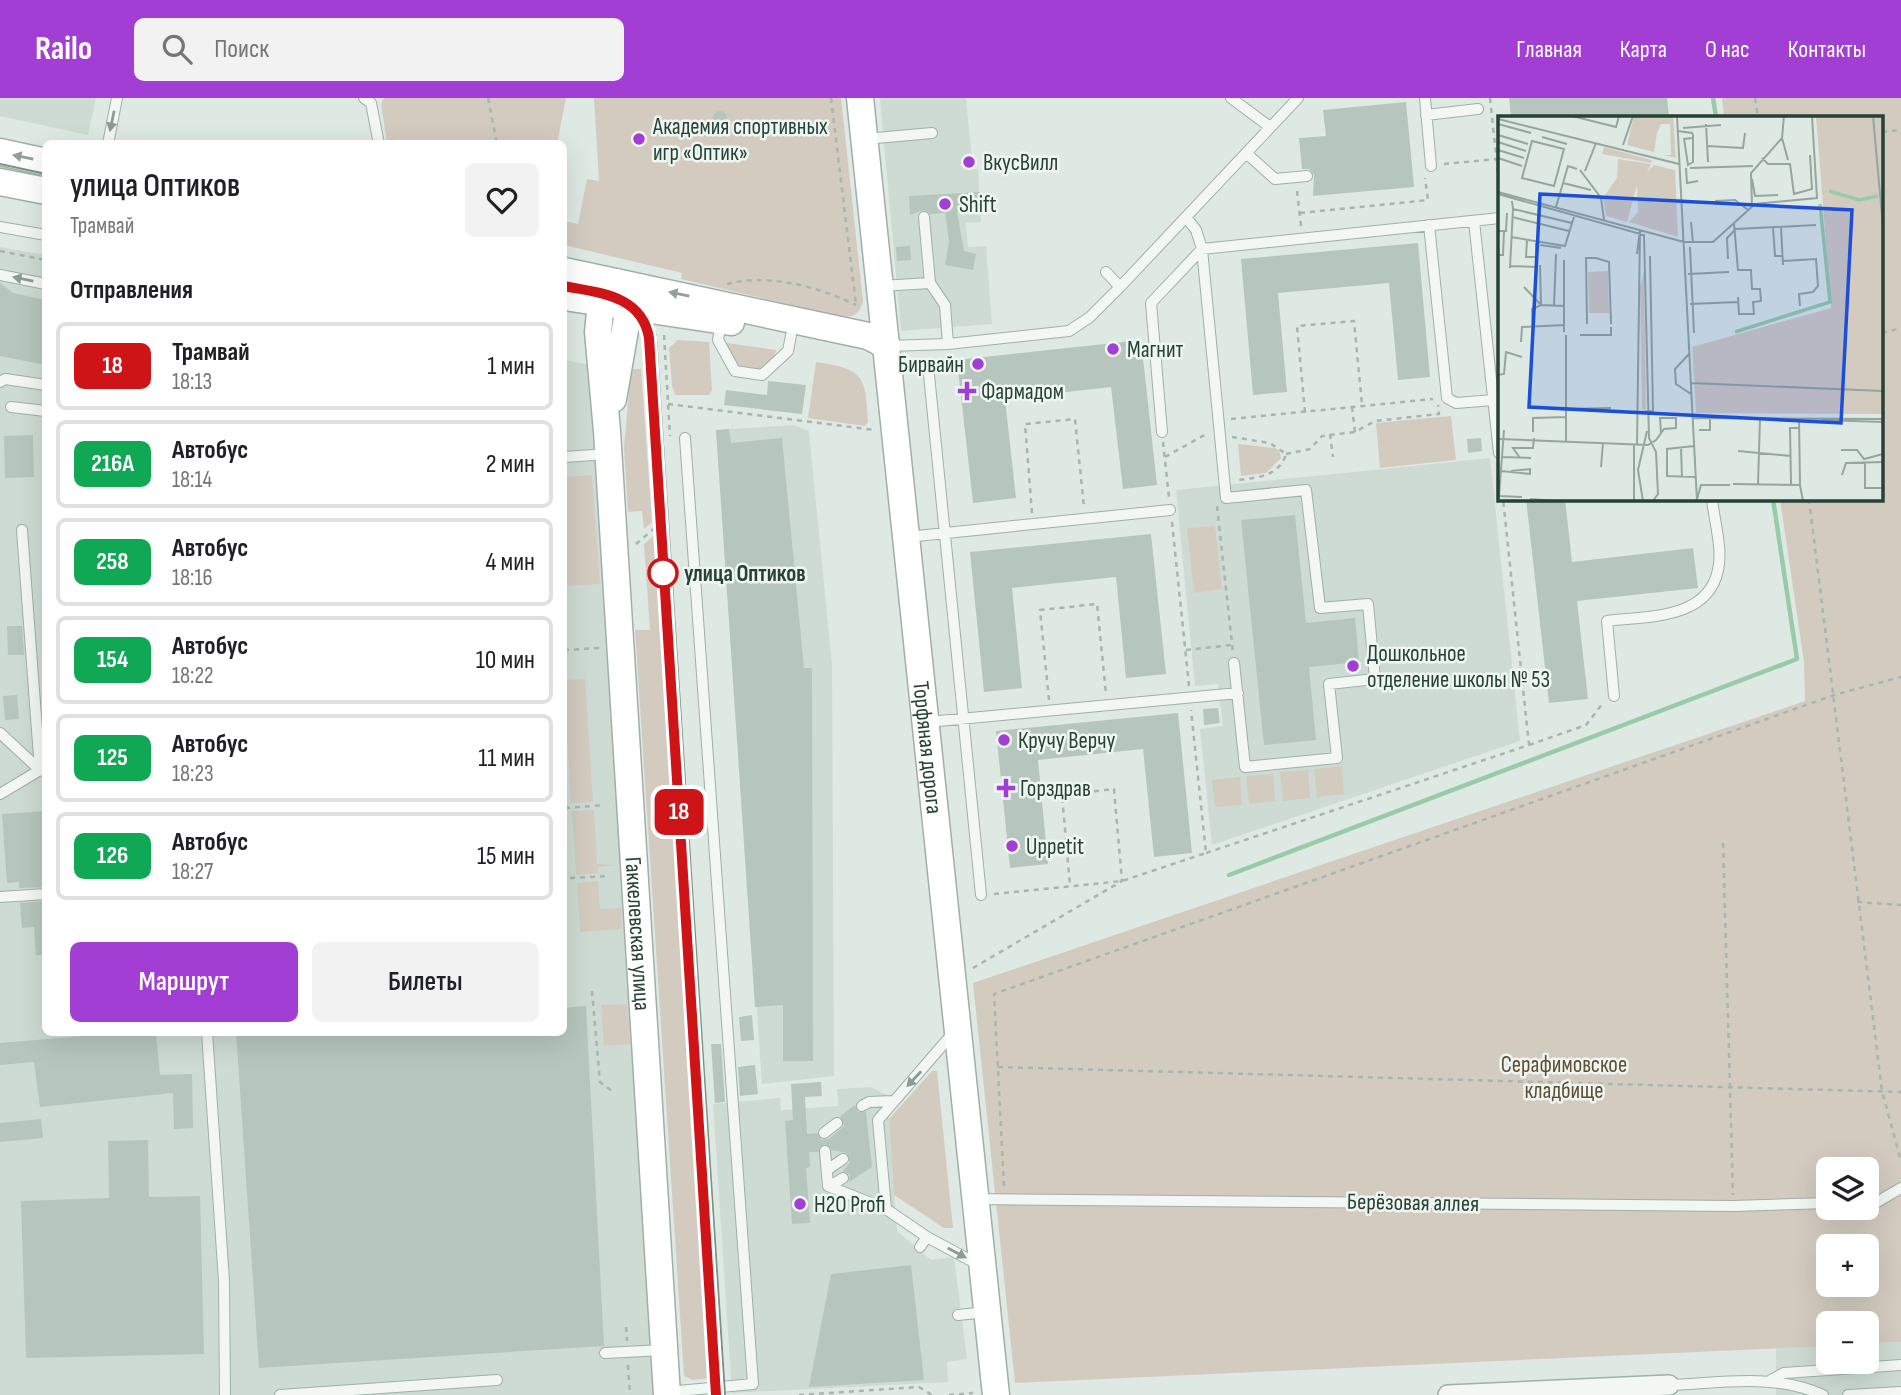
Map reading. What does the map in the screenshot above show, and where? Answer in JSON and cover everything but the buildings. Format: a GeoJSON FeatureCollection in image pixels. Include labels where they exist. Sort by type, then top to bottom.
{"type":"FeatureCollection","features":[{"type":"Feature","properties":{"kind":"main road","name":"Торфяная дорога"},"geometry":{"type":"LineString","coordinates":[[860,98],[872,295],[887,346],[924,722],[958,1027],[986,1198],[982,1267],[987,1312],[985,1394]]}},
{"type":"Feature","properties":{"kind":"main road"},"geometry":{"type":"LineString","coordinates":[[0,152],[42,161]]}},
{"type":"Feature","properties":{"kind":"main road"},"geometry":{"type":"LineString","coordinates":[[0,182],[42,190]]}},
{"type":"Feature","properties":{"kind":"main road"},"geometry":{"type":"LineString","coordinates":[[567,272],[608,292],[629,307],[721,320],[866,349],[887,346]]}},
{"type":"Feature","properties":{"kind":"main road"},"geometry":{"type":"LineString","coordinates":[[567,297],[608,292],[868,336],[887,346]]}},
{"type":"Feature","properties":{"kind":"main road","name":"Гаккелевская улица"},"geometry":{"type":"LineString","coordinates":[[608,292],[598,332],[608,443],[626,863],[632,901],[631,946],[640,1089],[667,1393]]}},
{"type":"Feature","properties":{"kind":"main road","name":"Гаккелевская улица"},"geometry":{"type":"LineString","coordinates":[[608,443],[629,307]]}},
{"type":"Feature","properties":{"kind":"street"},"geometry":{"type":"LineString","coordinates":[[1448,1395],[1648,1390],[1669,1385]]}},
{"type":"Feature","properties":{"kind":"lane"},"geometry":{"type":"LineString","coordinates":[[108,140],[117,98]]}},
{"type":"Feature","properties":{"kind":"lane"},"geometry":{"type":"LineString","coordinates":[[1231,98],[1270,127]]}},
{"type":"Feature","properties":{"kind":"lane"},"geometry":{"type":"LineString","coordinates":[[1424,98],[1431,166]]}},
{"type":"Feature","properties":{"kind":"lane"},"geometry":{"type":"LineString","coordinates":[[370,100],[378,140]]}},
{"type":"Feature","properties":{"kind":"lane"},"geometry":{"type":"LineString","coordinates":[[887,346],[948,344],[1069,331],[1090,317],[1120,287],[1292,100]]}},
{"type":"Feature","properties":{"kind":"lane"},"geometry":{"type":"LineString","coordinates":[[1426,115],[1478,109]]}},
{"type":"Feature","properties":{"kind":"lane"},"geometry":{"type":"LineString","coordinates":[[864,139],[932,133]]}},
{"type":"Feature","properties":{"kind":"lane"},"geometry":{"type":"LineString","coordinates":[[1246,153],[1275,179],[1302,176]]}},
{"type":"Feature","properties":{"kind":"lane"},"geometry":{"type":"LineString","coordinates":[[924,217],[930,282],[945,305],[948,344]]}},
{"type":"Feature","properties":{"kind":"lane"},"geometry":{"type":"LineString","coordinates":[[1186,217],[1196,230],[1202,249],[1226,498],[1306,490],[1320,608],[1368,604],[1375,679],[1329,684],[1337,758],[1245,767],[1234,663]]}},
{"type":"Feature","properties":{"kind":"lane"},"geometry":{"type":"LineString","coordinates":[[1162,432],[1151,303],[1202,249],[1498,218]]}},
{"type":"Feature","properties":{"kind":"lane"},"geometry":{"type":"LineString","coordinates":[[1474,221],[1498,429]]}},
{"type":"Feature","properties":{"kind":"lane"},"geometry":{"type":"LineString","coordinates":[[1429,225],[1447,398],[1457,403],[1493,400]]}},
{"type":"Feature","properties":{"kind":"lane"},"geometry":{"type":"LineString","coordinates":[[0,227],[42,234]]}},
{"type":"Feature","properties":{"kind":"lane"},"geometry":{"type":"LineString","coordinates":[[1106,272],[1120,287]]}},
{"type":"Feature","properties":{"kind":"lane"},"geometry":{"type":"LineString","coordinates":[[0,275],[42,283]]}},
{"type":"Feature","properties":{"kind":"lane"},"geometry":{"type":"LineString","coordinates":[[872,295],[930,282]]}},
{"type":"Feature","properties":{"kind":"lane"},"geometry":{"type":"LineString","coordinates":[[721,320],[718,340],[736,371],[762,375],[788,351],[790,335]]}},
{"type":"Feature","properties":{"kind":"lane"},"geometry":{"type":"LineString","coordinates":[[929,374],[981,895]]}},
{"type":"Feature","properties":{"kind":"lane"},"geometry":{"type":"LineString","coordinates":[[0,382],[5,379],[42,384]]}},
{"type":"Feature","properties":{"kind":"lane"},"geometry":{"type":"LineString","coordinates":[[11,407],[42,411]]}},
{"type":"Feature","properties":{"kind":"lane"},"geometry":{"type":"LineString","coordinates":[[667,1393],[753,1384],[685,438]]}},
{"type":"Feature","properties":{"kind":"lane"},"geometry":{"type":"LineString","coordinates":[[567,456],[608,443]]}},
{"type":"Feature","properties":{"kind":"lane"},"geometry":{"type":"LineString","coordinates":[[1614,693],[1607,621],[1683,612],[1692,608],[1714,580],[1719,561],[1712,500]]}},
{"type":"Feature","properties":{"kind":"lane"},"geometry":{"type":"LineString","coordinates":[[907,537],[1170,510]]}},
{"type":"Feature","properties":{"kind":"lane"},"geometry":{"type":"LineString","coordinates":[[22,530],[42,760]]}},
{"type":"Feature","properties":{"kind":"lane"},"geometry":{"type":"LineString","coordinates":[[924,722],[1238,693]]}},
{"type":"Feature","properties":{"kind":"lane"},"geometry":{"type":"LineString","coordinates":[[0,733],[42,770]]}},
{"type":"Feature","properties":{"kind":"lane"},"geometry":{"type":"LineString","coordinates":[[0,794],[42,772]]}},
{"type":"Feature","properties":{"kind":"lane"},"geometry":{"type":"LineString","coordinates":[[0,897],[42,894]]}},
{"type":"Feature","properties":{"kind":"lane"},"geometry":{"type":"LineString","coordinates":[[867,1121],[880,1117],[958,1027]]}},
{"type":"Feature","properties":{"kind":"lane"},"geometry":{"type":"LineString","coordinates":[[207,1036],[224,1281],[225,1395]]}},
{"type":"Feature","properties":{"kind":"lane"},"geometry":{"type":"LineString","coordinates":[[862,1106],[869,1102],[893,1101]]}},
{"type":"Feature","properties":{"kind":"lane"},"geometry":{"type":"LineString","coordinates":[[880,1117],[886,1209]]}},
{"type":"Feature","properties":{"kind":"lane"},"geometry":{"type":"LineString","coordinates":[[824,1133],[837,1123]]}},
{"type":"Feature","properties":{"kind":"lane"},"geometry":{"type":"LineString","coordinates":[[869,1142],[880,1135]]}},
{"type":"Feature","properties":{"kind":"lane"},"geometry":{"type":"LineString","coordinates":[[825,1151],[830,1186]]}},
{"type":"Feature","properties":{"kind":"lane"},"geometry":{"type":"LineString","coordinates":[[871,1159],[881,1153]]}},
{"type":"Feature","properties":{"kind":"lane"},"geometry":{"type":"LineString","coordinates":[[827,1170],[843,1160]]}},
{"type":"Feature","properties":{"kind":"lane"},"geometry":{"type":"LineString","coordinates":[[830,1186],[843,1178]]}},
{"type":"Feature","properties":{"kind":"lane"},"geometry":{"type":"LineString","coordinates":[[830,1186],[886,1209],[927,1237],[982,1267]]}},
{"type":"Feature","properties":{"kind":"lane"},"geometry":{"type":"LineString","coordinates":[[1879,1201],[1901,1188]]}},
{"type":"Feature","properties":{"kind":"lane","name":"Берёзовая аллея"},"geometry":{"type":"LineString","coordinates":[[986,1198],[1733,1206],[1816,1203]]}},
{"type":"Feature","properties":{"kind":"lane"},"geometry":{"type":"LineString","coordinates":[[920,1247],[927,1237]]}},
{"type":"Feature","properties":{"kind":"lane"},"geometry":{"type":"LineString","coordinates":[[958,1315],[987,1312]]}},
{"type":"Feature","properties":{"kind":"lane"},"geometry":{"type":"LineString","coordinates":[[605,1353],[660,1334]]}},
{"type":"Feature","properties":{"kind":"lane"},"geometry":{"type":"LineString","coordinates":[[1771,1380],[1784,1373],[1901,1364]]}},
{"type":"Feature","properties":{"kind":"lane"},"geometry":{"type":"LineString","coordinates":[[280,1395],[497,1380]]}},
{"type":"Feature","properties":{"kind":"lane"},"geometry":{"type":"LineString","coordinates":[[1669,1385],[1771,1380],[1801,1385],[1823,1395]]}},
{"type":"Feature","properties":{"kind":"lane"},"geometry":{"type":"LineString","coordinates":[[1849,1395],[1901,1392]]}},
{"type":"Feature","properties":{"kind":"path"},"geometry":{"type":"LineString","coordinates":[[488,98],[496,140]]}},
{"type":"Feature","properties":{"kind":"path"},"geometry":{"type":"LineString","coordinates":[[831,98],[856,305]]}},
{"type":"Feature","properties":{"kind":"path"},"geometry":{"type":"LineString","coordinates":[[1490,98],[1498,170]]}},
{"type":"Feature","properties":{"kind":"path"},"geometry":{"type":"LineString","coordinates":[[1755,98],[1758,116]]}},
{"type":"Feature","properties":{"kind":"path"},"geometry":{"type":"LineString","coordinates":[[1300,213],[1428,200],[1424,166],[1497,159]]}},
{"type":"Feature","properties":{"kind":"path"},"geometry":{"type":"LineString","coordinates":[[1302,176],[1300,213],[1303,239]]}},
{"type":"Feature","properties":{"kind":"path"},"geometry":{"type":"LineString","coordinates":[[0,251],[42,259]]}},
{"type":"Feature","properties":{"kind":"path"},"geometry":{"type":"LineString","coordinates":[[723,285],[771,281],[810,288],[856,305]]}},
{"type":"Feature","properties":{"kind":"path"},"geometry":{"type":"LineString","coordinates":[[851,312],[856,305],[872,295]]}},
{"type":"Feature","properties":{"kind":"path"},"geometry":{"type":"LineString","coordinates":[[1305,412],[1297,326],[1354,321],[1362,406]]}},
{"type":"Feature","properties":{"kind":"path"},"geometry":{"type":"LineString","coordinates":[[1884,332],[1901,328]]}},
{"type":"Feature","properties":{"kind":"path"},"geometry":{"type":"LineString","coordinates":[[664,335],[670,436]]}},
{"type":"Feature","properties":{"kind":"path"},"geometry":{"type":"LineString","coordinates":[[643,352],[659,570]]}},
{"type":"Feature","properties":{"kind":"path"},"geometry":{"type":"LineString","coordinates":[[1165,457],[1209,432],[1305,412],[1437,399],[1439,414],[1375,421],[1355,432],[1322,436],[1310,449],[1286,454]]}},
{"type":"Feature","properties":{"kind":"path"},"geometry":{"type":"LineString","coordinates":[[668,404],[875,430]]}},
{"type":"Feature","properties":{"kind":"path"},"geometry":{"type":"LineString","coordinates":[[1352,407],[1355,432]]}},
{"type":"Feature","properties":{"kind":"path"},"geometry":{"type":"LineString","coordinates":[[1033,524],[1025,424],[1075,419],[1085,518]]}},
{"type":"Feature","properties":{"kind":"path"},"geometry":{"type":"LineString","coordinates":[[1220,430],[1256,439],[1280,448],[1286,454]]}},
{"type":"Feature","properties":{"kind":"path"},"geometry":{"type":"LineString","coordinates":[[1162,432],[1206,853]]}},
{"type":"Feature","properties":{"kind":"path"},"geometry":{"type":"LineString","coordinates":[[1330,434],[1333,457]]}},
{"type":"Feature","properties":{"kind":"path"},"geometry":{"type":"LineString","coordinates":[[1234,663],[1214,483],[1268,475],[1283,461],[1286,454]]}},
{"type":"Feature","properties":{"kind":"path"},"geometry":{"type":"LineString","coordinates":[[1503,500],[1529,745]]}},
{"type":"Feature","properties":{"kind":"path"},"geometry":{"type":"LineString","coordinates":[[1809,500],[1857,902],[1872,988],[1882,1091],[1901,1161]]}},
{"type":"Feature","properties":{"kind":"path"},"geometry":{"type":"LineString","coordinates":[[636,544],[656,527]]}},
{"type":"Feature","properties":{"kind":"path"},"geometry":{"type":"LineString","coordinates":[[1050,710],[1040,610],[1097,604],[1107,705]]}},
{"type":"Feature","properties":{"kind":"path"},"geometry":{"type":"LineString","coordinates":[[1185,650],[1231,645]]}},
{"type":"Feature","properties":{"kind":"path"},"geometry":{"type":"LineString","coordinates":[[567,650],[618,653]]}},
{"type":"Feature","properties":{"kind":"path"},"geometry":{"type":"LineString","coordinates":[[986,1198],[1004,1191],[994,994],[1834,695],[1901,677]]}},
{"type":"Feature","properties":{"kind":"path"},"geometry":{"type":"LineString","coordinates":[[967,972],[1122,881],[1587,725],[1614,693]]}},
{"type":"Feature","properties":{"kind":"path"},"geometry":{"type":"LineString","coordinates":[[1070,886],[1062,794],[1114,789],[1122,881]]}},
{"type":"Feature","properties":{"kind":"path"},"geometry":{"type":"LineString","coordinates":[[567,807],[605,805]]}},
{"type":"Feature","properties":{"kind":"path"},"geometry":{"type":"LineString","coordinates":[[1723,843],[1733,1206]]}},
{"type":"Feature","properties":{"kind":"path"},"geometry":{"type":"LineString","coordinates":[[570,878],[626,863]]}},
{"type":"Feature","properties":{"kind":"path"},"geometry":{"type":"LineString","coordinates":[[981,895],[1122,881]]}},
{"type":"Feature","properties":{"kind":"path"},"geometry":{"type":"LineString","coordinates":[[1857,902],[1901,905]]}},
{"type":"Feature","properties":{"kind":"path"},"geometry":{"type":"LineString","coordinates":[[593,990],[600,1082],[612,1091]]}},
{"type":"Feature","properties":{"kind":"path"},"geometry":{"type":"LineString","coordinates":[[998,1067],[1901,1092]]}},
{"type":"Feature","properties":{"kind":"path"},"geometry":{"type":"LineString","coordinates":[[799,1395],[919,1387],[932,1395]]}},
{"type":"Feature","properties":{"kind":"path"},"geometry":{"type":"LineString","coordinates":[[949,1395],[985,1394]]}},
{"type":"Feature","properties":{"kind":"shaded area"},"geometry":{"type":"Polygon","coordinates":[[[0,98],[96,98],[88,135],[0,116],[0,98]]]}},
{"type":"Feature","properties":{"kind":"shaded area"},"geometry":{"type":"Polygon","coordinates":[[[880,98],[966,98],[973,169],[978,169],[981,222],[966,223],[968,247],[986,246],[992,324],[901,331],[880,98]]]}},
{"type":"Feature","properties":{"kind":"shaded area"},"geometry":{"type":"Polygon","coordinates":[[[0,247],[42,254],[42,1036],[567,1036],[567,361],[589,365],[658,1395],[0,1395],[0,247]]]}},
{"type":"Feature","properties":{"kind":"shaded area"},"geometry":{"type":"Polygon","coordinates":[[[794,425],[809,431],[832,665],[834,1076],[762,1084],[716,430],[794,425]]]}},
{"type":"Feature","properties":{"kind":"shaded area","name":"Дошкольное отделение школы № 53"},"geometry":{"type":"Polygon","coordinates":[[[1490,458],[1520,741],[1212,845],[1200,729],[1223,726],[1218,684],[1195,686],[1176,490],[1490,458]]]}},
{"type":"Feature","properties":{"kind":"shaded area"},"geometry":{"type":"Polygon","coordinates":[[[871,1087],[887,1095],[897,1231],[931,1260],[954,1257],[967,1359],[947,1362],[948,1382],[732,1393],[713,1104],[780,1098],[781,1110],[838,1106],[837,1089],[871,1087]]]}},
{"type":"Feature","properties":{"kind":"shaded area"},"geometry":{"type":"Polygon","coordinates":[[[1901,1342],[1901,1395],[1776,1395],[1776,1348],[1816,1346],[1816,1374],[1879,1374],[1879,1343],[1901,1342]]]}},
{"type":"Feature","properties":{"kind":"green space"},"geometry":{"type":"Polygon","coordinates":[[[384,98],[566,98],[558,140],[387,140],[381,104],[384,98]]]}},
{"type":"Feature","properties":{"kind":"green space"},"geometry":{"type":"Polygon","coordinates":[[[594,98],[841,98],[862,305],[853,315],[842,317],[681,279],[682,273],[567,246],[567,222],[578,224],[587,179],[599,181],[594,98]]]}},
{"type":"Feature","properties":{"kind":"green space","name":"Серафимовское кладбище"},"geometry":{"type":"Polygon","coordinates":[[[1722,98],[1901,98],[1901,1342],[1879,1343],[1879,1311],[1816,1311],[1816,1347],[1015,1383],[973,983],[1805,701],[1804,662],[1780,500],[1884,500],[1884,116],[1724,116],[1722,98]]]}},
{"type":"Feature","properties":{"kind":"green space"},"geometry":{"type":"Polygon","coordinates":[[[678,340],[709,342],[712,390],[709,395],[675,395],[669,348],[678,340]]]}},
{"type":"Feature","properties":{"kind":"green space"},"geometry":{"type":"Polygon","coordinates":[[[727,343],[776,350],[775,355],[760,370],[739,367],[726,348],[727,343]]]}},
{"type":"Feature","properties":{"kind":"green space"},"geometry":{"type":"Polygon","coordinates":[[[816,362],[844,368],[859,377],[866,394],[868,422],[865,426],[808,418],[816,362]]]}},
{"type":"Feature","properties":{"kind":"green space"},"geometry":{"type":"Polygon","coordinates":[[[631,369],[641,369],[652,522],[644,529],[642,511],[628,512],[624,448],[631,369]]]}},
{"type":"Feature","properties":{"kind":"green space"},"geometry":{"type":"Polygon","coordinates":[[[1451,416],[1456,460],[1380,468],[1376,423],[1451,416]]]}},
{"type":"Feature","properties":{"kind":"green space"},"geometry":{"type":"Polygon","coordinates":[[[1238,444],[1275,448],[1279,450],[1281,458],[1266,473],[1241,476],[1238,444]]]}},
{"type":"Feature","properties":{"kind":"green space"},"geometry":{"type":"Polygon","coordinates":[[[592,475],[600,584],[567,586],[567,477],[592,475]]]}},
{"type":"Feature","properties":{"kind":"green space"},"geometry":{"type":"Polygon","coordinates":[[[1215,526],[1222,589],[1194,593],[1187,528],[1215,526]]]}},
{"type":"Feature","properties":{"kind":"green space"},"geometry":{"type":"Polygon","coordinates":[[[653,536],[656,579],[661,579],[712,1378],[693,1380],[684,1376],[635,630],[650,630],[644,544],[653,536]]]}},
{"type":"Feature","properties":{"kind":"green space"},"geometry":{"type":"Polygon","coordinates":[[[585,679],[593,802],[571,803],[567,680],[585,679]]]}},
{"type":"Feature","properties":{"kind":"green space"},"geometry":{"type":"Polygon","coordinates":[[[1342,766],[1344,794],[1317,797],[1314,769],[1342,766]]]}},
{"type":"Feature","properties":{"kind":"green space"},"geometry":{"type":"Polygon","coordinates":[[[1308,770],[1310,798],[1283,801],[1280,772],[1308,770]]]}},
{"type":"Feature","properties":{"kind":"green space"},"geometry":{"type":"Polygon","coordinates":[[[1273,774],[1275,801],[1249,804],[1246,776],[1273,774]]]}},
{"type":"Feature","properties":{"kind":"green space"},"geometry":{"type":"Polygon","coordinates":[[[1240,777],[1242,805],[1215,807],[1212,780],[1240,777]]]}},
{"type":"Feature","properties":{"kind":"green space"},"geometry":{"type":"Polygon","coordinates":[[[594,810],[597,864],[618,865],[598,867],[598,873],[576,875],[572,811],[594,810]]]}},
{"type":"Feature","properties":{"kind":"green space"},"geometry":{"type":"Polygon","coordinates":[[[598,881],[600,909],[621,908],[622,929],[580,932],[577,883],[598,881]]]}},
{"type":"Feature","properties":{"kind":"green space"},"geometry":{"type":"Polygon","coordinates":[[[627,1004],[630,1044],[604,1046],[601,1005],[627,1004]]]}},
{"type":"Feature","properties":{"kind":"green space"},"geometry":{"type":"Polygon","coordinates":[[[932,1071],[937,1071],[953,1228],[944,1228],[894,1195],[889,1119],[932,1071]]]}},
{"type":"Feature","properties":{"kind":"waterway"},"geometry":{"type":"LineString","coordinates":[[1713,98],[1716,116]]}},
{"type":"Feature","properties":{"kind":"waterway"},"geometry":{"type":"LineString","coordinates":[[1229,875],[1797,659],[1773,500]]}},
{"type":"Feature","properties":{"kind":"tram line"},"geometry":{"type":"LineString","coordinates":[[0,164],[42,173]]}},
{"type":"Feature","properties":{"kind":"tram line"},"geometry":{"type":"LineString","coordinates":[[567,282],[608,289],[632,300],[642,308],[656,336],[725,1395]]}},
{"type":"Feature","properties":{"kind":"tram line","name":"18"},"geometry":{"type":"LineString","coordinates":[[567,287],[626,301],[641,316],[649,338],[716,1395]]}},
{"type":"Feature","properties":{"kind":"place","name":"Академия спортивных игр «Оптик»"},"geometry":{"type":"Point","coordinates":[639,139]}},
{"type":"Feature","properties":{"kind":"place","name":"ВкусВилл"},"geometry":{"type":"Point","coordinates":[969,162]}},
{"type":"Feature","properties":{"kind":"place","name":"Shift"},"geometry":{"type":"Point","coordinates":[945,204]}},
{"type":"Feature","properties":{"kind":"place","name":"Магнит"},"geometry":{"type":"Point","coordinates":[1113,349]}},
{"type":"Feature","properties":{"kind":"place","name":"Бирвайн"},"geometry":{"type":"Point","coordinates":[978,364]}},
{"type":"Feature","properties":{"kind":"place","name":"Фармадом"},"geometry":{"type":"Point","coordinates":[967,391]}},
{"type":"Feature","properties":{"kind":"place","name":"улица Оптиков"},"geometry":{"type":"Point","coordinates":[663,573]}},
{"type":"Feature","properties":{"kind":"place","name":"Дошкольное отделение школы № 53"},"geometry":{"type":"Point","coordinates":[1353,666]}},
{"type":"Feature","properties":{"kind":"place","name":"Кручу Верчу"},"geometry":{"type":"Point","coordinates":[1004,740]}},
{"type":"Feature","properties":{"kind":"place","name":"Горздрав"},"geometry":{"type":"Point","coordinates":[1006,788]}},
{"type":"Feature","properties":{"kind":"place","name":"Uppetit"},"geometry":{"type":"Point","coordinates":[1012,846]}},
{"type":"Feature","properties":{"kind":"place","name":"H2O Profi"},"geometry":{"type":"Point","coordinates":[800,1204]}}]}
